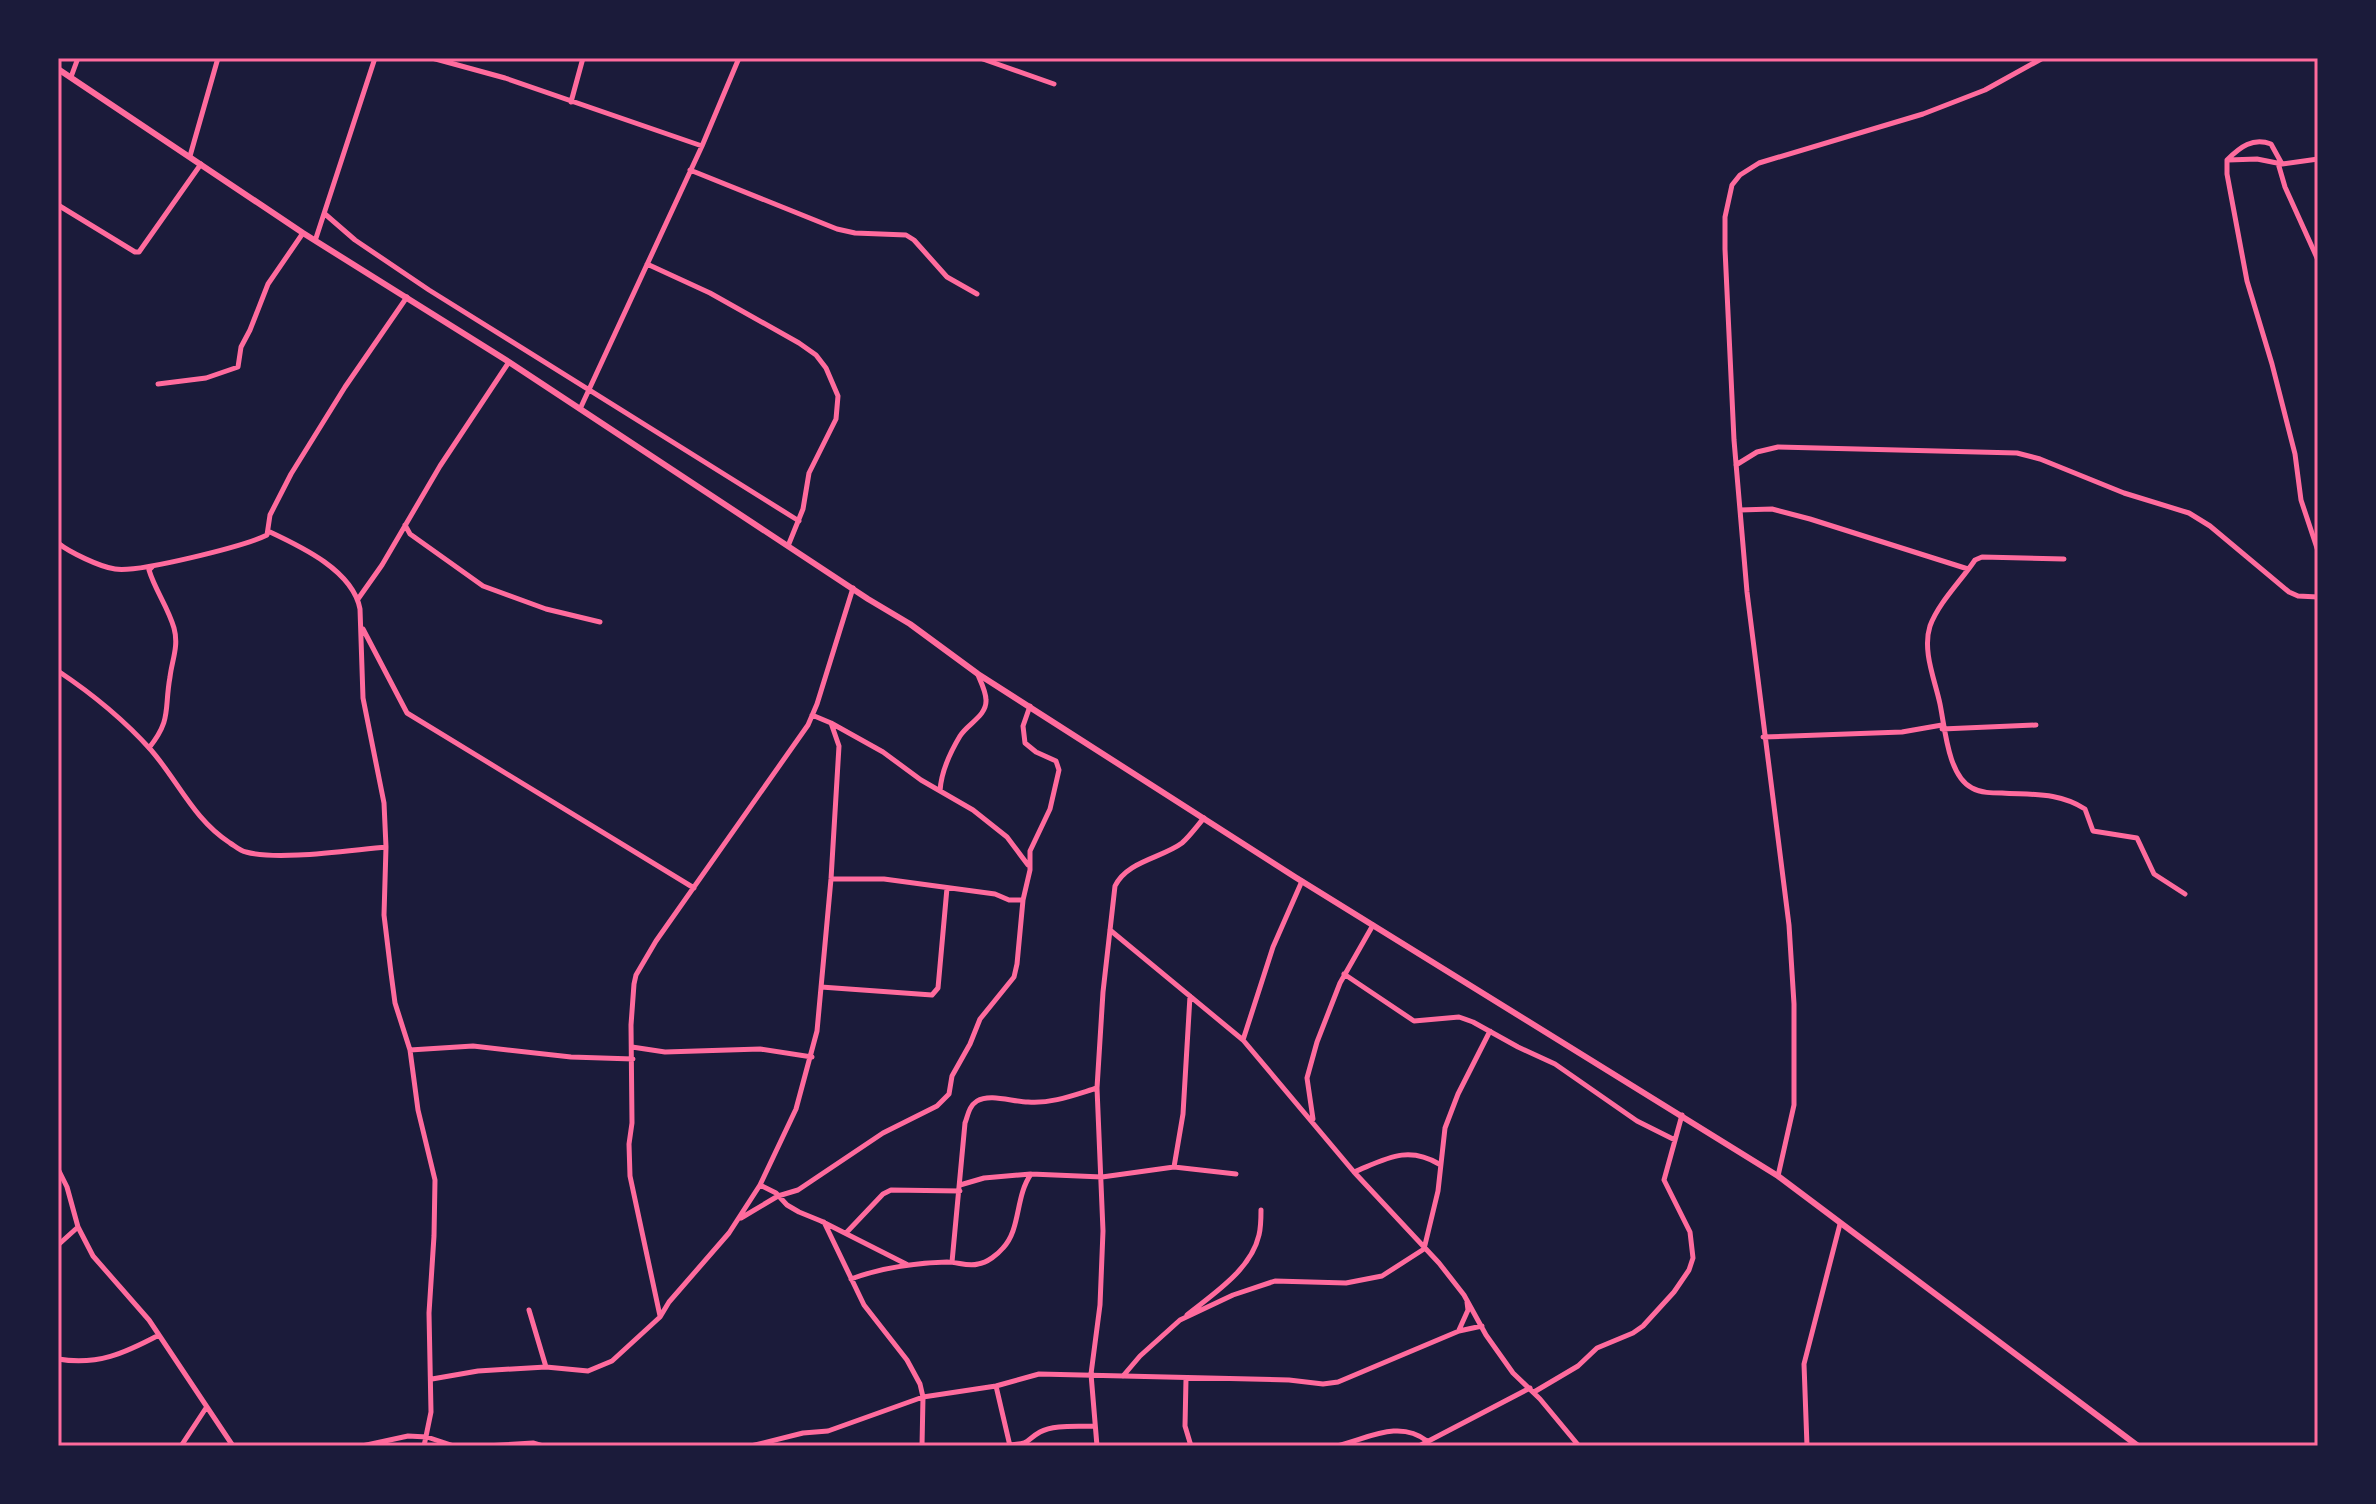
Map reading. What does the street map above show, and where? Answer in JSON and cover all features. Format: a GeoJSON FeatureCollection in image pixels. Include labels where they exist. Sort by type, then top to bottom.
{"type":"FeatureCollection","features":[{"type":"Feature","properties":{"kind":"street"},"geometry":{"type":"LineString","coordinates":[[71,77],[78,58]]}},
{"type":"Feature","properties":{"kind":"street"},"geometry":{"type":"LineString","coordinates":[[190,156],[218,58]]}},
{"type":"Feature","properties":{"kind":"street"},"geometry":{"type":"LineString","coordinates":[[316,238],[375,58]]}},
{"type":"Feature","properties":{"kind":"street"},"geometry":{"type":"LineString","coordinates":[[432,58],[505,78],[702,146]]}},
{"type":"Feature","properties":{"kind":"street"},"geometry":{"type":"LineString","coordinates":[[571,102],[583,58]]}},
{"type":"Feature","properties":{"kind":"street"},"geometry":{"type":"LineString","coordinates":[[580,409],[702,146],[739,58]]}},
{"type":"Feature","properties":{"kind":"street"},"geometry":{"type":"LineString","coordinates":[[980,58],[1054,84]]}},
{"type":"Feature","properties":{"kind":"street"},"geometry":{"type":"LineString","coordinates":[[1778,1176],[1794,1105],[1794,1004],[1789,925],[1763,737],[1736,465],[1725,249],[1725,217],[1732,185],[1740,175],[1759,163],[1923,114],[1985,90],[2043,58]]}},
{"type":"Feature","properties":{"kind":"street"},"geometry":{"type":"LineString","coordinates":[[58,69],[303,233],[316,238],[509,362],[910,624],[978,674],[1302,881],[1778,1176],[2138,1446]]}},
{"type":"Feature","properties":{"kind":"street"},"geometry":{"type":"LineString","coordinates":[[2318,260],[2285,187],[2271,144],[2260,141],[2243,146],[2227,160],[2227,174],[2247,281],[2295,454],[2301,500],[2318,551]]}},
{"type":"Feature","properties":{"kind":"street"},"geometry":{"type":"LineString","coordinates":[[2227,160],[2257,159],[2280,164],[2318,159]]}},
{"type":"Feature","properties":{"kind":"street"},"geometry":{"type":"LineString","coordinates":[[58,205],[137,252],[201,164]]}},
{"type":"Feature","properties":{"kind":"street"},"geometry":{"type":"LineString","coordinates":[[690,170],[829,226],[855,233],[895,232],[906,235],[947,277],[977,294]]}},
{"type":"Feature","properties":{"kind":"street"},"geometry":{"type":"LineString","coordinates":[[325,214],[355,240],[429,290],[799,521]]}},
{"type":"Feature","properties":{"kind":"street"},"geometry":{"type":"LineString","coordinates":[[158,384],[206,378],[238,367],[239,351],[268,284],[303,233]]}},
{"type":"Feature","properties":{"kind":"street"},"geometry":{"type":"LineString","coordinates":[[647,264],[710,293],[799,343],[816,355],[826,368],[838,396],[837,413],[809,473],[799,521],[788,546]]}},
{"type":"Feature","properties":{"kind":"street"},"geometry":{"type":"LineString","coordinates":[[270,532],[270,515],[291,474],[345,387],[407,297]]}},
{"type":"Feature","properties":{"kind":"street"},"geometry":{"type":"LineString","coordinates":[[358,599],[509,362]]}},
{"type":"Feature","properties":{"kind":"street"},"geometry":{"type":"LineString","coordinates":[[1736,465],[1757,452],[1778,447],[2017,453],[2040,459],[2124,493],[2189,513],[2210,526],[2289,592],[2298,596],[2318,597]]}},
{"type":"Feature","properties":{"kind":"street"},"geometry":{"type":"LineString","coordinates":[[1740,510],[1772,509],[1797,515],[1968,569]]}},
{"type":"Feature","properties":{"kind":"street"},"geometry":{"type":"LineString","coordinates":[[405,525],[410,534],[483,586],[546,609],[600,622]]}},
{"type":"Feature","properties":{"kind":"street"},"geometry":{"type":"LineString","coordinates":[[58,543],[110,568],[129,570],[245,543],[270,532]]}},
{"type":"Feature","properties":{"kind":"street"},"geometry":{"type":"LineString","coordinates":[[270,532],[306,551],[340,575],[358,599],[363,698],[384,803],[384,921],[395,1003],[410,1050],[418,1110],[435,1180],[429,1313],[431,1412],[424,1446]]}},
{"type":"Feature","properties":{"kind":"street"},"geometry":{"type":"LineString","coordinates":[[2064,559],[1982,557],[1975,560],[1935,614],[1927,640],[1942,727],[1958,774],[1972,788],[1985,792],[2050,794],[2075,803],[2085,809],[2093,831],[2137,838],[2154,874],[2185,894]]}},
{"type":"Feature","properties":{"kind":"street"},"geometry":{"type":"LineString","coordinates":[[149,748],[167,718],[170,675],[176,653],[175,631],[149,570],[153,565]]}},
{"type":"Feature","properties":{"kind":"street"},"geometry":{"type":"LineString","coordinates":[[660,1317],[630,1176],[631,1025],[636,975],[792,751],[812,715],[853,588]]}},
{"type":"Feature","properties":{"kind":"street"},"geometry":{"type":"LineString","coordinates":[[361,627],[407,713],[694,888]]}},
{"type":"Feature","properties":{"kind":"street"},"geometry":{"type":"LineString","coordinates":[[58,671],[91,695],[149,748],[198,814],[217,834],[242,851],[271,854],[386,847]]}},
{"type":"Feature","properties":{"kind":"street"},"geometry":{"type":"LineString","coordinates":[[940,791],[941,778],[960,735],[985,705],[978,674]]}},
{"type":"Feature","properties":{"kind":"street"},"geometry":{"type":"LineString","coordinates":[[738,1219],[778,1196],[798,1190],[883,1133],[944,1101],[949,1094],[952,1076],[980,1019],[1014,977],[1030,851],[1050,809],[1059,770],[1056,761],[1025,743],[1023,726],[1030,705]]}},
{"type":"Feature","properties":{"kind":"street"},"geometry":{"type":"LineString","coordinates":[[812,715],[883,752],[973,810],[1007,837],[1030,870]]}},
{"type":"Feature","properties":{"kind":"street"},"geometry":{"type":"LineString","coordinates":[[432,1379],[478,1371],[546,1367],[588,1371],[612,1361],[660,1317],[738,1219],[760,1185],[796,1109],[812,1057],[840,761],[839,746],[831,723]]}},
{"type":"Feature","properties":{"kind":"street"},"geometry":{"type":"LineString","coordinates":[[1763,737],[2036,725]]}},
{"type":"Feature","properties":{"kind":"street"},"geometry":{"type":"LineString","coordinates":[[1097,1446],[1091,1374],[1100,1305],[1102,1177],[1097,1088],[1110,930],[1118,879],[1182,842],[1204,818]]}},
{"type":"Feature","properties":{"kind":"street"},"geometry":{"type":"LineString","coordinates":[[831,879],[884,879],[1023,900]]}},
{"type":"Feature","properties":{"kind":"street"},"geometry":{"type":"LineString","coordinates":[[1243,1040],[1273,947],[1302,881]]}},
{"type":"Feature","properties":{"kind":"street"},"geometry":{"type":"LineString","coordinates":[[821,987],[932,995],[938,988],[947,888]]}},
{"type":"Feature","properties":{"kind":"street"},"geometry":{"type":"LineString","coordinates":[[1313,1120],[1308,1071],[1344,974],[1373,925]]}},
{"type":"Feature","properties":{"kind":"street"},"geometry":{"type":"LineString","coordinates":[[1110,930],[1243,1040],[1354,1172],[1439,1263],[1513,1373],[1532,1390],[1579,1446]]}},
{"type":"Feature","properties":{"kind":"street"},"geometry":{"type":"LineString","coordinates":[[1344,974],[1414,1021],[1459,1017],[1490,1031],[1555,1064],[1637,1121],[1675,1140]]}},
{"type":"Feature","properties":{"kind":"street"},"geometry":{"type":"LineString","coordinates":[[1174,1167],[1183,1114],[1190,996]]}},
{"type":"Feature","properties":{"kind":"street"},"geometry":{"type":"LineString","coordinates":[[1180,1320],[1260,1284],[1275,1281],[1346,1283],[1382,1276],[1424,1249],[1435,1209],[1445,1128],[1490,1031]]}},
{"type":"Feature","properties":{"kind":"street"},"geometry":{"type":"LineString","coordinates":[[410,1050],[473,1046],[571,1057],[633,1059]]}},
{"type":"Feature","properties":{"kind":"street"},"geometry":{"type":"LineString","coordinates":[[632,1047],[665,1052],[760,1049],[812,1057]]}},
{"type":"Feature","properties":{"kind":"street"},"geometry":{"type":"LineString","coordinates":[[952,1262],[965,1123],[975,1102],[998,1098],[1043,1103],[1097,1088]]}},
{"type":"Feature","properties":{"kind":"street"},"geometry":{"type":"LineString","coordinates":[[1419,1446],[1578,1366],[1597,1348],[1633,1333],[1674,1292],[1693,1258],[1690,1232],[1664,1180],[1682,1114]]}},
{"type":"Feature","properties":{"kind":"street"},"geometry":{"type":"LineString","coordinates":[[1354,1172],[1406,1154],[1425,1155],[1440,1164]]}},
{"type":"Feature","properties":{"kind":"street"},"geometry":{"type":"LineString","coordinates":[[846,1233],[883,1194],[891,1190],[960,1188],[984,1178],[1031,1174],[1102,1177],[1174,1167],[1236,1174]]}},
{"type":"Feature","properties":{"kind":"street"},"geometry":{"type":"LineString","coordinates":[[58,1169],[67,1187],[78,1227],[93,1256],[159,1335],[233,1446]]}},
{"type":"Feature","properties":{"kind":"street"},"geometry":{"type":"LineString","coordinates":[[851,1279],[877,1269],[907,1264],[982,1264],[1004,1247],[1014,1231],[1017,1204],[1031,1174]]}},
{"type":"Feature","properties":{"kind":"street"},"geometry":{"type":"LineString","coordinates":[[760,1185],[799,1212],[907,1264]]}},
{"type":"Feature","properties":{"kind":"street"},"geometry":{"type":"LineString","coordinates":[[1122,1377],[1140,1356],[1229,1281],[1244,1263],[1259,1237],[1261,1210]]}},
{"type":"Feature","properties":{"kind":"street"},"geometry":{"type":"LineString","coordinates":[[824,1222],[864,1305],[912,1368],[923,1397],[922,1446]]}},
{"type":"Feature","properties":{"kind":"street"},"geometry":{"type":"LineString","coordinates":[[1807,1446],[1804,1364],[1840,1224]]}},
{"type":"Feature","properties":{"kind":"street"},"geometry":{"type":"LineString","coordinates":[[58,1245],[78,1227]]}},
{"type":"Feature","properties":{"kind":"street"},"geometry":{"type":"LineString","coordinates":[[1459,1331],[1468,1310],[1467,1301]]}},
{"type":"Feature","properties":{"kind":"street"},"geometry":{"type":"LineString","coordinates":[[529,1310],[546,1367]]}},
{"type":"Feature","properties":{"kind":"street"},"geometry":{"type":"LineString","coordinates":[[751,1446],[803,1433],[828,1431],[923,1397],[996,1386],[1039,1374],[1246,1378],[1323,1384],[1338,1382],[1459,1331],[1482,1326]]}},
{"type":"Feature","properties":{"kind":"street"},"geometry":{"type":"LineString","coordinates":[[58,1359],[75,1362],[106,1359],[128,1352],[159,1335]]}},
{"type":"Feature","properties":{"kind":"street"},"geometry":{"type":"LineString","coordinates":[[1186,1379],[1185,1426],[1191,1446]]}},
{"type":"Feature","properties":{"kind":"street"},"geometry":{"type":"LineString","coordinates":[[996,1386],[1010,1446],[1025,1444],[1047,1429],[1094,1426]]}},
{"type":"Feature","properties":{"kind":"street"},"geometry":{"type":"LineString","coordinates":[[181,1446],[206,1408]]}},
{"type":"Feature","properties":{"kind":"street"},"geometry":{"type":"LineString","coordinates":[[1336,1446],[1383,1432],[1416,1432],[1427,1441]]}},
{"type":"Feature","properties":{"kind":"street"},"geometry":{"type":"LineString","coordinates":[[362,1446],[403,1436],[427,1437],[454,1446]]}},
{"type":"Feature","properties":{"kind":"street"},"geometry":{"type":"LineString","coordinates":[[486,1446],[533,1443],[543,1446]]}}]}
